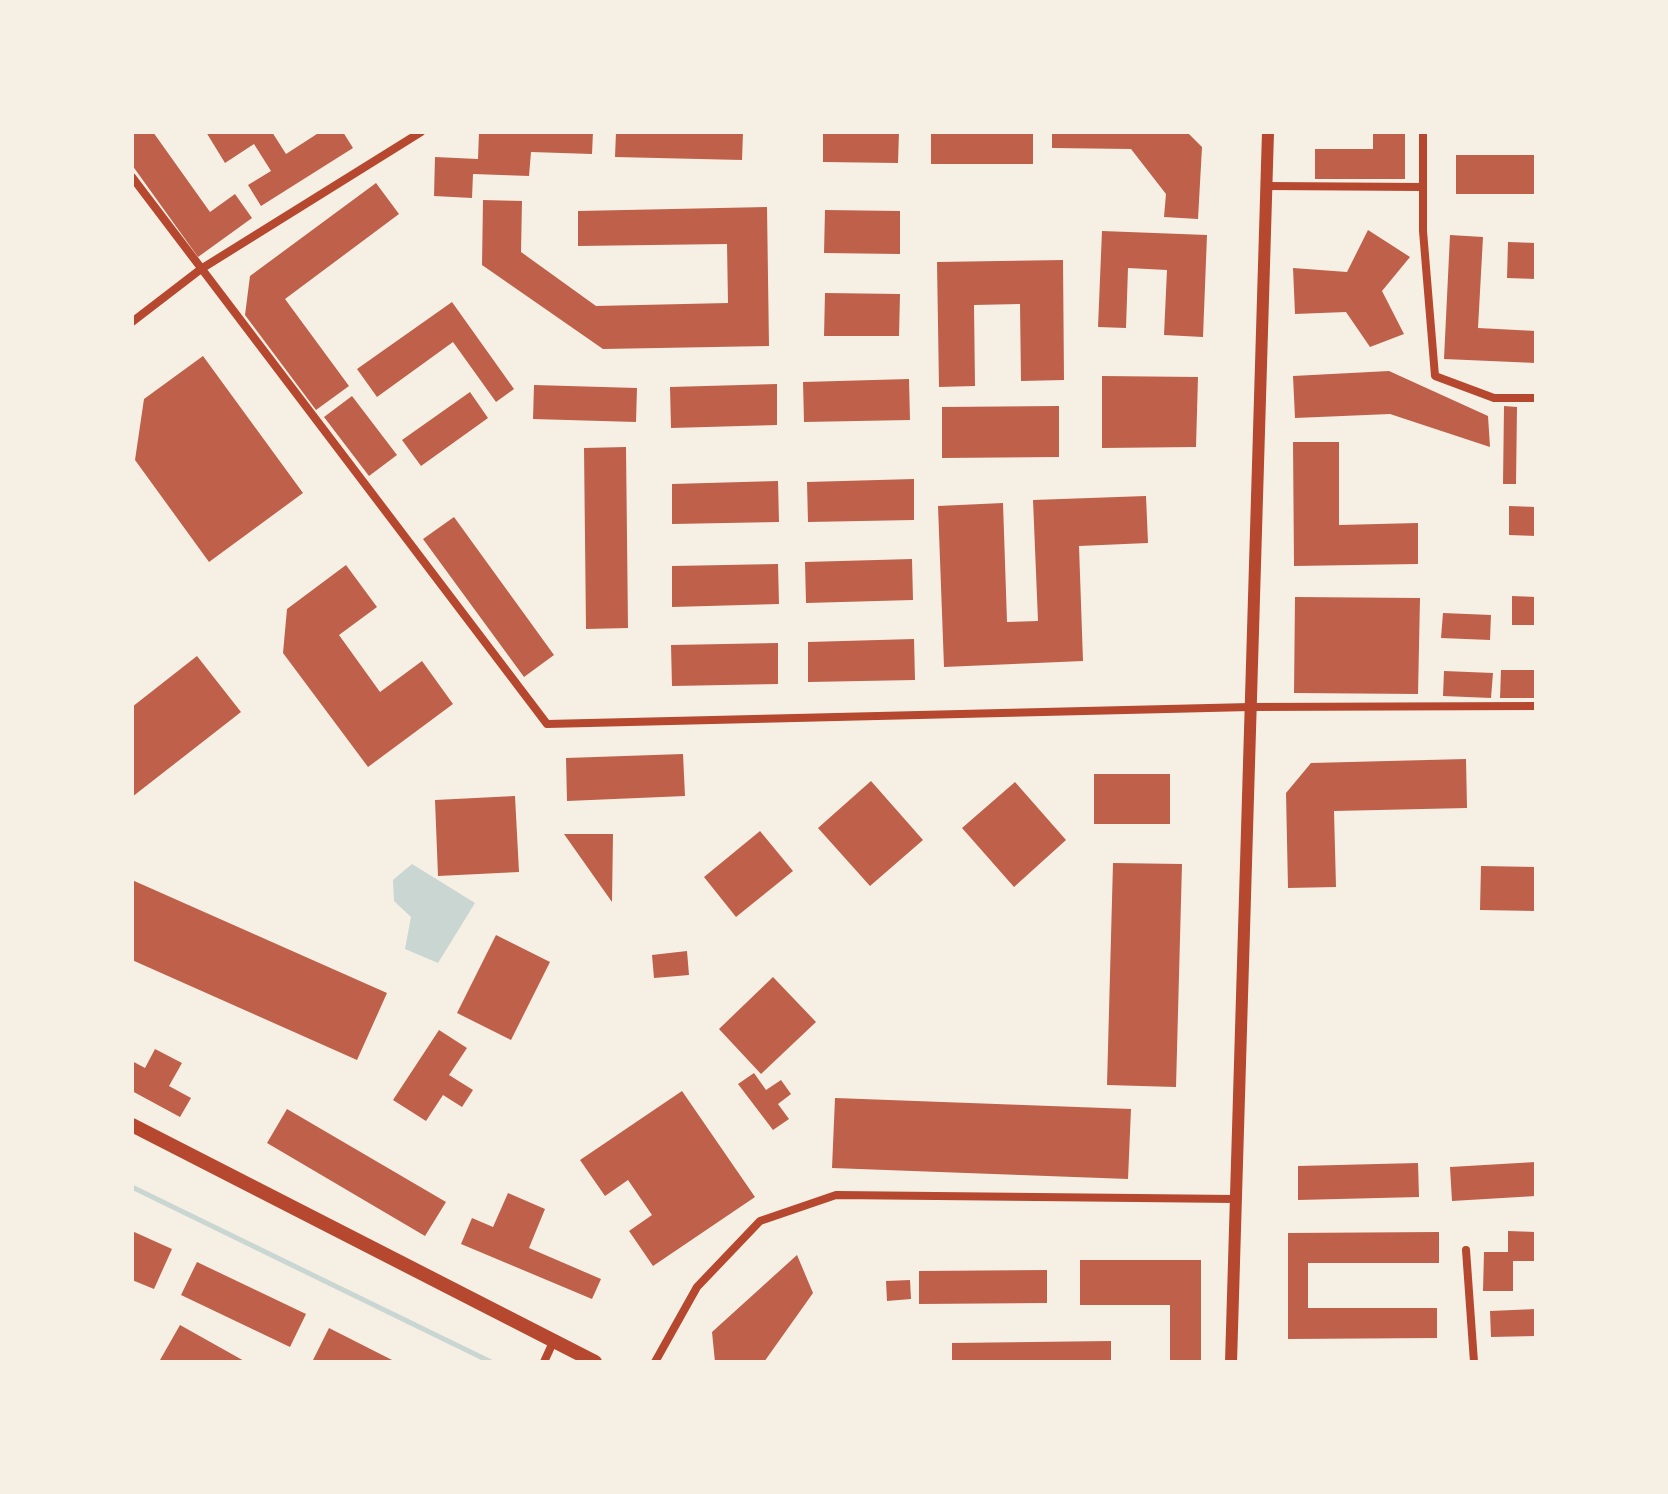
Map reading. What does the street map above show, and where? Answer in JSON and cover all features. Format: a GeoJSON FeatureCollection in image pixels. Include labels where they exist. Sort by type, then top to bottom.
{"type":"FeatureCollection","features":[{"type":"Feature","properties":{"kind":"main road"},"geometry":{"type":"LineString","coordinates":[[132,1125],[595,1362]]}},
{"type":"Feature","properties":{"kind":"street"},"geometry":{"type":"LineString","coordinates":[[132,322],[201,269],[421,132]]}},
{"type":"Feature","properties":{"kind":"street"},"geometry":{"type":"LineString","coordinates":[[1231,1362],[1268,132]]}},
{"type":"Feature","properties":{"kind":"street"},"geometry":{"type":"LineString","coordinates":[[1423,132],[1423,187],[1435,376],[1494,398],[1536,398]]}},
{"type":"Feature","properties":{"kind":"street"},"geometry":{"type":"LineString","coordinates":[[132,177],[547,724],[1250,707],[1536,706]]}},
{"type":"Feature","properties":{"kind":"street"},"geometry":{"type":"LineString","coordinates":[[1266,186],[1423,187]]}},
{"type":"Feature","properties":{"kind":"street"},"geometry":{"type":"LineString","coordinates":[[655,1362],[697,1287],[760,1221],[836,1195],[1236,1199]]}},
{"type":"Feature","properties":{"kind":"street"},"geometry":{"type":"LineString","coordinates":[[1466,1250],[1474,1362]]}},
{"type":"Feature","properties":{"kind":"street"},"geometry":{"type":"LineString","coordinates":[[544,1362],[554,1340]]}},
{"type":"Feature","properties":{"kind":"shaded area"},"geometry":{"type":"Polygon","coordinates":[[[412,864],[475,903],[438,963],[405,949],[411,917],[394,901],[393,880],[412,864]]]}},
{"type":"Feature","properties":{"kind":"building"},"geometry":{"type":"Polygon","coordinates":[[[132,132],[153,132],[210,212],[235,194],[252,218],[198,257],[132,165],[132,132]]]}},
{"type":"Feature","properties":{"kind":"building"},"geometry":{"type":"Polygon","coordinates":[[[206,132],[272,132],[286,154],[320,132],[343,132],[353,148],[261,206],[248,185],[271,171],[254,144],[225,163],[206,132]]]}},
{"type":"Feature","properties":{"kind":"building"},"geometry":{"type":"Polygon","coordinates":[[[479,132],[593,132],[592,154],[531,152],[529,176],[473,174],[472,198],[434,196],[435,157],[478,159],[479,132]]]}},
{"type":"Feature","properties":{"kind":"building"},"geometry":{"type":"Polygon","coordinates":[[[616,132],[743,132],[742,160],[615,157],[616,132]]]}},
{"type":"Feature","properties":{"kind":"building"},"geometry":{"type":"Polygon","coordinates":[[[823,132],[899,132],[898,163],[823,162],[823,132]]]}},
{"type":"Feature","properties":{"kind":"building"},"geometry":{"type":"Polygon","coordinates":[[[931,132],[1033,132],[1033,164],[931,164],[931,132]]]}},
{"type":"Feature","properties":{"kind":"building"},"geometry":{"type":"Polygon","coordinates":[[[1052,132],[1187,132],[1202,147],[1198,219],[1164,217],[1166,194],[1131,149],[1052,148],[1052,132]]]}},
{"type":"Feature","properties":{"kind":"building"},"geometry":{"type":"Polygon","coordinates":[[[1373,132],[1405,132],[1405,179],[1315,179],[1315,149],[1373,149],[1373,132]]]}},
{"type":"Feature","properties":{"kind":"building"},"geometry":{"type":"Polygon","coordinates":[[[1456,155],[1536,155],[1536,194],[1456,194],[1456,155]]]}},
{"type":"Feature","properties":{"kind":"building"},"geometry":{"type":"Polygon","coordinates":[[[376,183],[399,214],[285,299],[349,386],[316,410],[245,315],[250,276],[376,183]]]}},
{"type":"Feature","properties":{"kind":"building"},"geometry":{"type":"Polygon","coordinates":[[[483,200],[522,201],[521,252],[596,306],[728,303],[727,244],[578,246],[578,211],[767,207],[769,346],[603,349],[482,265],[483,200]]]}},
{"type":"Feature","properties":{"kind":"building"},"geometry":{"type":"Polygon","coordinates":[[[825,210],[900,211],[900,254],[824,253],[825,210]]]}},
{"type":"Feature","properties":{"kind":"building"},"geometry":{"type":"Polygon","coordinates":[[[1368,230],[1410,257],[1382,291],[1404,334],[1370,347],[1346,312],[1295,314],[1293,268],[1347,272],[1368,230]]]}},
{"type":"Feature","properties":{"kind":"building"},"geometry":{"type":"Polygon","coordinates":[[[1102,231],[1207,235],[1203,337],[1164,335],[1167,270],[1128,268],[1126,328],[1098,327],[1102,231]]]}},
{"type":"Feature","properties":{"kind":"building"},"geometry":{"type":"Polygon","coordinates":[[[1450,235],[1483,237],[1478,328],[1536,331],[1536,363],[1444,359],[1450,235]]]}},
{"type":"Feature","properties":{"kind":"building"},"geometry":{"type":"Polygon","coordinates":[[[1508,242],[1536,243],[1536,279],[1507,278],[1508,242]]]}},
{"type":"Feature","properties":{"kind":"building"},"geometry":{"type":"Polygon","coordinates":[[[1063,260],[1064,380],[1021,381],[1020,304],[974,305],[975,386],[939,387],[937,262],[1063,260]]]}},
{"type":"Feature","properties":{"kind":"building"},"geometry":{"type":"Polygon","coordinates":[[[825,293],[900,294],[899,336],[824,336],[825,293]]]}},
{"type":"Feature","properties":{"kind":"building"},"geometry":{"type":"Polygon","coordinates":[[[452,302],[514,389],[496,402],[453,342],[377,397],[357,369],[452,302]]]}},
{"type":"Feature","properties":{"kind":"building"},"geometry":{"type":"Polygon","coordinates":[[[203,356],[303,493],[209,562],[135,460],[144,399],[203,356]]]}},
{"type":"Feature","properties":{"kind":"building"},"geometry":{"type":"Polygon","coordinates":[[[1389,371],[1488,416],[1490,447],[1390,414],[1295,418],[1293,376],[1389,371]]]}},
{"type":"Feature","properties":{"kind":"building"},"geometry":{"type":"Polygon","coordinates":[[[1102,376],[1198,377],[1196,447],[1102,448],[1102,376]]]}},
{"type":"Feature","properties":{"kind":"building"},"geometry":{"type":"Polygon","coordinates":[[[909,379],[910,420],[804,422],[803,382],[909,379]]]}},
{"type":"Feature","properties":{"kind":"building"},"geometry":{"type":"Polygon","coordinates":[[[777,384],[777,425],[671,428],[670,387],[777,384]]]}},
{"type":"Feature","properties":{"kind":"building"},"geometry":{"type":"Polygon","coordinates":[[[534,385],[637,388],[636,422],[533,419],[534,385]]]}},
{"type":"Feature","properties":{"kind":"building"},"geometry":{"type":"Polygon","coordinates":[[[470,392],[488,418],[421,466],[402,440],[470,392]]]}},
{"type":"Feature","properties":{"kind":"building"},"geometry":{"type":"Polygon","coordinates":[[[352,396],[397,455],[369,476],[324,417],[352,396]]]}},
{"type":"Feature","properties":{"kind":"building"},"geometry":{"type":"Polygon","coordinates":[[[1059,406],[1059,457],[942,458],[942,407],[1059,406]]]}},
{"type":"Feature","properties":{"kind":"building"},"geometry":{"type":"Polygon","coordinates":[[[1504,406],[1517,407],[1516,484],[1503,484],[1504,406]]]}},
{"type":"Feature","properties":{"kind":"building"},"geometry":{"type":"Polygon","coordinates":[[[1293,442],[1339,442],[1339,525],[1418,523],[1418,564],[1294,566],[1293,442]]]}},
{"type":"Feature","properties":{"kind":"building"},"geometry":{"type":"Polygon","coordinates":[[[626,447],[628,628],[586,629],[584,448],[626,447]]]}},
{"type":"Feature","properties":{"kind":"building"},"geometry":{"type":"Polygon","coordinates":[[[914,479],[914,520],[808,522],[807,482],[914,479]]]}},
{"type":"Feature","properties":{"kind":"building"},"geometry":{"type":"Polygon","coordinates":[[[778,481],[779,522],[672,524],[672,484],[778,481]]]}},
{"type":"Feature","properties":{"kind":"building"},"geometry":{"type":"Polygon","coordinates":[[[1146,496],[1148,543],[1079,546],[1083,661],[944,667],[938,506],[1003,503],[1007,622],[1038,621],[1033,500],[1146,496]]]}},
{"type":"Feature","properties":{"kind":"building"},"geometry":{"type":"Polygon","coordinates":[[[1509,506],[1536,507],[1536,536],[1509,535],[1509,506]]]}},
{"type":"Feature","properties":{"kind":"building"},"geometry":{"type":"Polygon","coordinates":[[[454,517],[554,655],[524,677],[423,539],[454,517]]]}},
{"type":"Feature","properties":{"kind":"building"},"geometry":{"type":"Polygon","coordinates":[[[912,559],[913,600],[806,603],[805,562],[912,559]]]}},
{"type":"Feature","properties":{"kind":"building"},"geometry":{"type":"Polygon","coordinates":[[[778,564],[779,604],[672,607],[672,566],[778,564]]]}},
{"type":"Feature","properties":{"kind":"building"},"geometry":{"type":"Polygon","coordinates":[[[346,565],[377,607],[339,635],[380,692],[422,661],[453,704],[368,767],[283,653],[287,609],[346,565]]]}},
{"type":"Feature","properties":{"kind":"building"},"geometry":{"type":"Polygon","coordinates":[[[1512,596],[1536,597],[1536,625],[1512,625],[1512,596]]]}},
{"type":"Feature","properties":{"kind":"building"},"geometry":{"type":"Polygon","coordinates":[[[1295,597],[1420,598],[1418,694],[1294,693],[1295,597]]]}},
{"type":"Feature","properties":{"kind":"building"},"geometry":{"type":"Polygon","coordinates":[[[1443,613],[1491,615],[1490,640],[1441,638],[1443,613]]]}},
{"type":"Feature","properties":{"kind":"building"},"geometry":{"type":"Polygon","coordinates":[[[914,639],[915,680],[808,682],[808,642],[914,639]]]}},
{"type":"Feature","properties":{"kind":"building"},"geometry":{"type":"Polygon","coordinates":[[[778,643],[778,684],[672,686],[671,645],[778,643]]]}},
{"type":"Feature","properties":{"kind":"building"},"geometry":{"type":"Polygon","coordinates":[[[197,656],[241,712],[132,797],[132,707],[197,656]]]}},
{"type":"Feature","properties":{"kind":"building"},"geometry":{"type":"Polygon","coordinates":[[[1501,670],[1536,670],[1536,698],[1500,698],[1501,670]]]}},
{"type":"Feature","properties":{"kind":"building"},"geometry":{"type":"Polygon","coordinates":[[[1444,671],[1493,673],[1491,698],[1443,696],[1444,671]]]}},
{"type":"Feature","properties":{"kind":"building"},"geometry":{"type":"Polygon","coordinates":[[[683,754],[685,796],[567,801],[566,758],[683,754]]]}},
{"type":"Feature","properties":{"kind":"building"},"geometry":{"type":"Polygon","coordinates":[[[1466,759],[1467,808],[1334,811],[1336,887],[1288,888],[1286,793],[1311,763],[1466,759]]]}},
{"type":"Feature","properties":{"kind":"building"},"geometry":{"type":"Polygon","coordinates":[[[1094,774],[1170,774],[1170,824],[1094,824],[1094,774]]]}},
{"type":"Feature","properties":{"kind":"building"},"geometry":{"type":"Polygon","coordinates":[[[871,781],[923,840],[870,886],[818,828],[871,781]]]}},
{"type":"Feature","properties":{"kind":"building"},"geometry":{"type":"Polygon","coordinates":[[[1015,782],[1066,840],[1014,887],[962,828],[1015,782]]]}},
{"type":"Feature","properties":{"kind":"building"},"geometry":{"type":"Polygon","coordinates":[[[515,796],[519,872],[438,876],[435,800],[515,796]]]}},
{"type":"Feature","properties":{"kind":"building"},"geometry":{"type":"Polygon","coordinates":[[[760,831],[793,871],[736,917],[704,877],[760,831]]]}},
{"type":"Feature","properties":{"kind":"building"},"geometry":{"type":"Polygon","coordinates":[[[564,834],[613,834],[612,902],[564,834]]]}},
{"type":"Feature","properties":{"kind":"building"},"geometry":{"type":"Polygon","coordinates":[[[1113,863],[1182,864],[1176,1087],[1107,1085],[1113,863]]]}},
{"type":"Feature","properties":{"kind":"building"},"geometry":{"type":"Polygon","coordinates":[[[1481,866],[1536,867],[1536,911],[1480,910],[1481,866]]]}},
{"type":"Feature","properties":{"kind":"building"},"geometry":{"type":"Polygon","coordinates":[[[132,880],[387,993],[357,1060],[132,960],[132,880]]]}},
{"type":"Feature","properties":{"kind":"building"},"geometry":{"type":"Polygon","coordinates":[[[496,935],[550,962],[511,1040],[457,1013],[496,935]]]}},
{"type":"Feature","properties":{"kind":"building"},"geometry":{"type":"Polygon","coordinates":[[[687,951],[689,975],[654,978],[652,955],[687,951]]]}},
{"type":"Feature","properties":{"kind":"building"},"geometry":{"type":"Polygon","coordinates":[[[773,977],[816,1022],[761,1074],[719,1029],[773,977]]]}},
{"type":"Feature","properties":{"kind":"building"},"geometry":{"type":"Polygon","coordinates":[[[439,1030],[467,1048],[449,1075],[473,1090],[462,1107],[443,1095],[426,1121],[393,1100],[439,1030]]]}},
{"type":"Feature","properties":{"kind":"building"},"geometry":{"type":"Polygon","coordinates":[[[155,1049],[182,1063],[169,1086],[191,1098],[180,1117],[132,1091],[132,1061],[145,1068],[155,1049]]]}},
{"type":"Feature","properties":{"kind":"building"},"geometry":{"type":"Polygon","coordinates":[[[754,1073],[766,1090],[781,1080],[791,1094],[778,1104],[789,1119],[773,1130],[738,1084],[754,1073]]]}},
{"type":"Feature","properties":{"kind":"building"},"geometry":{"type":"Polygon","coordinates":[[[682,1091],[755,1197],[653,1266],[629,1231],[652,1215],[628,1180],[605,1196],[580,1160],[682,1091]]]}},
{"type":"Feature","properties":{"kind":"building"},"geometry":{"type":"Polygon","coordinates":[[[835,1098],[1131,1109],[1128,1179],[832,1168],[835,1098]]]}},
{"type":"Feature","properties":{"kind":"building"},"geometry":{"type":"Polygon","coordinates":[[[287,1109],[446,1202],[425,1236],[267,1143],[287,1109]]]}},
{"type":"Feature","properties":{"kind":"building"},"geometry":{"type":"Polygon","coordinates":[[[1536,1162],[1536,1196],[1452,1201],[1450,1167],[1536,1162]]]}},
{"type":"Feature","properties":{"kind":"building"},"geometry":{"type":"Polygon","coordinates":[[[1418,1163],[1419,1197],[1298,1200],[1298,1166],[1418,1163]]]}},
{"type":"Feature","properties":{"kind":"building"},"geometry":{"type":"Polygon","coordinates":[[[508,1193],[545,1209],[529,1248],[601,1279],[592,1299],[461,1244],[472,1218],[493,1227],[508,1193]]]}},
{"type":"Feature","properties":{"kind":"building"},"geometry":{"type":"Polygon","coordinates":[[[132,1231],[172,1249],[154,1289],[132,1280],[132,1231]]]}},
{"type":"Feature","properties":{"kind":"building"},"geometry":{"type":"Polygon","coordinates":[[[1508,1231],[1536,1232],[1536,1261],[1513,1261],[1513,1291],[1483,1291],[1484,1252],[1508,1252],[1508,1231]]]}},
{"type":"Feature","properties":{"kind":"building"},"geometry":{"type":"Polygon","coordinates":[[[1439,1232],[1439,1263],[1308,1263],[1308,1308],[1437,1308],[1437,1338],[1288,1339],[1288,1233],[1439,1232]]]}},
{"type":"Feature","properties":{"kind":"building"},"geometry":{"type":"Polygon","coordinates":[[[797,1255],[813,1293],[764,1362],[715,1362],[712,1332],[797,1255]]]}},
{"type":"Feature","properties":{"kind":"building"},"geometry":{"type":"Polygon","coordinates":[[[1080,1260],[1201,1260],[1201,1362],[1170,1362],[1170,1305],[1080,1305],[1080,1260]]]}},
{"type":"Feature","properties":{"kind":"building"},"geometry":{"type":"Polygon","coordinates":[[[197,1262],[306,1314],[290,1347],[181,1295],[197,1262]]]}},
{"type":"Feature","properties":{"kind":"building"},"geometry":{"type":"Polygon","coordinates":[[[1047,1270],[1047,1303],[919,1304],[919,1271],[1047,1270]]]}},
{"type":"Feature","properties":{"kind":"building"},"geometry":{"type":"Polygon","coordinates":[[[910,1280],[911,1299],[887,1301],[886,1281],[910,1280]]]}},
{"type":"Feature","properties":{"kind":"building"},"geometry":{"type":"Polygon","coordinates":[[[1536,1309],[1536,1336],[1491,1337],[1490,1311],[1536,1309]]]}},
{"type":"Feature","properties":{"kind":"building"},"geometry":{"type":"Polygon","coordinates":[[[180,1325],[246,1362],[163,1362],[160,1360],[180,1325]]]}},
{"type":"Feature","properties":{"kind":"building"},"geometry":{"type":"Polygon","coordinates":[[[329,1328],[396,1362],[312,1362],[329,1328]]]}},
{"type":"Feature","properties":{"kind":"building"},"geometry":{"type":"Polygon","coordinates":[[[1111,1341],[1111,1362],[952,1362],[952,1343],[1111,1341]]]}},
{"type":"Feature","properties":{"kind":"waterway"},"geometry":{"type":"LineString","coordinates":[[132,1187],[491,1362]]}}]}
